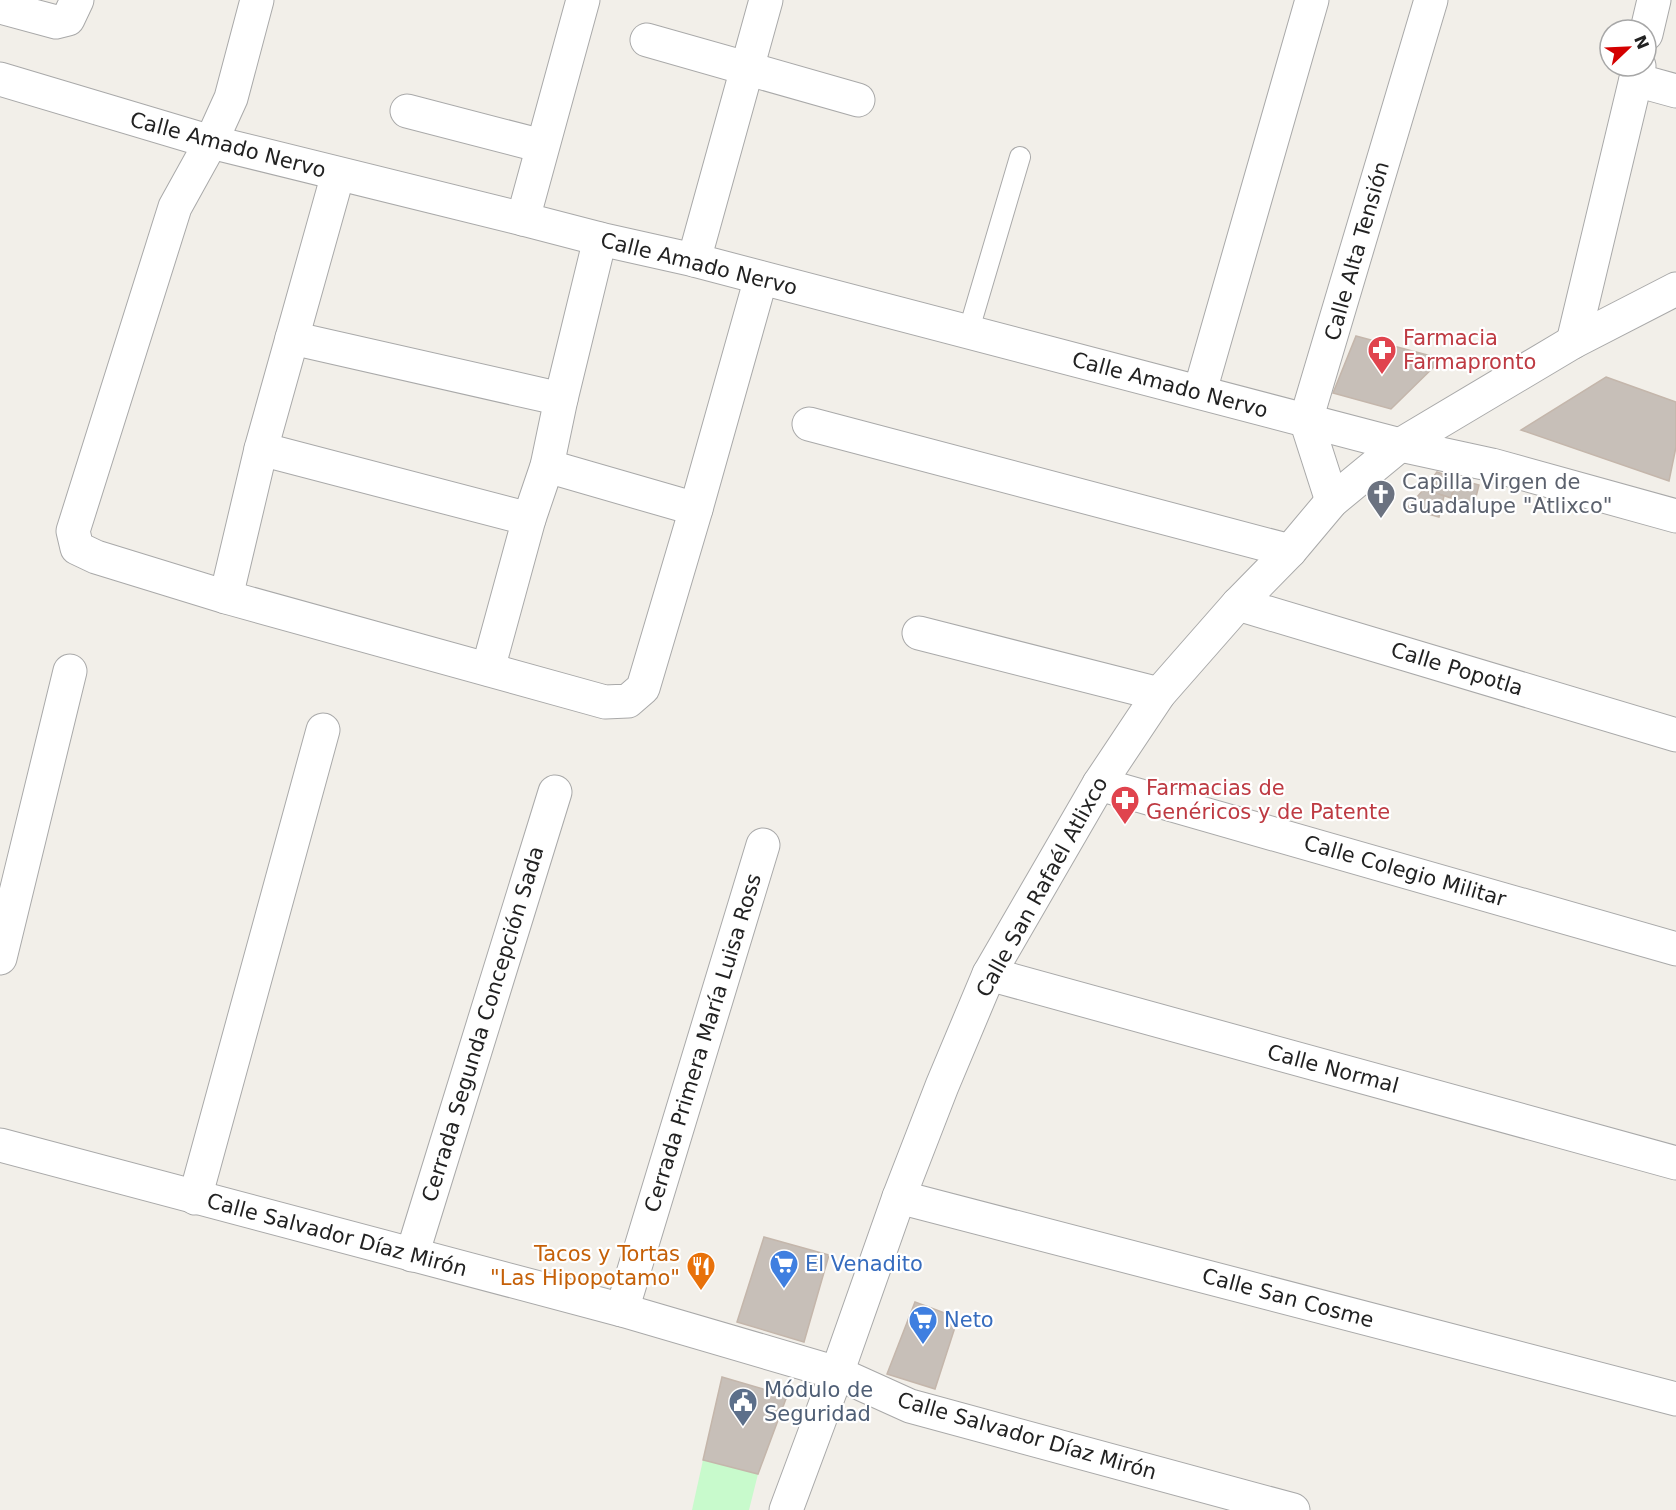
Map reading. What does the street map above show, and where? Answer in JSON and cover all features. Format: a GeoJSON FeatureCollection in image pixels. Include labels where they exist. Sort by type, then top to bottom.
{"type":"FeatureCollection","features":[{"type":"Feature","properties":{"kind":"street"},"geometry":{"type":"LineString","coordinates":[[0,7],[56,22],[68,19],[77,0]]}},
{"type":"Feature","properties":{"kind":"street"},"geometry":{"type":"LineString","coordinates":[[257,0],[231,98],[211,142],[175,207],[73,531],[77,548],[96,557],[226,597],[605,702],[628,701],[643,688],[761,278]]}},
{"type":"Feature","properties":{"kind":"street"},"geometry":{"type":"LineString","coordinates":[[523,219],[583,0]]}},
{"type":"Feature","properties":{"kind":"street"},"geometry":{"type":"LineString","coordinates":[[694,260],[766,0]]}},
{"type":"Feature","properties":{"kind":"street"},"geometry":{"type":"LineString","coordinates":[[1200,392],[1312,0]]}},
{"type":"Feature","properties":{"kind":"street","name":"Calle Alta Tensión"},"geometry":{"type":"LineString","coordinates":[[1306,420],[1431,0]]}},
{"type":"Feature","properties":{"kind":"street"},"geometry":{"type":"LineString","coordinates":[[1650,18],[1654,0]]}},
{"type":"Feature","properties":{"kind":"street"},"geometry":{"type":"LineString","coordinates":[[647,40],[858,100]]}},
{"type":"Feature","properties":{"kind":"street"},"geometry":{"type":"LineString","coordinates":[[1573,342],[1636,78]]}},
{"type":"Feature","properties":{"kind":"street"},"geometry":{"type":"LineString","coordinates":[[1647,78],[1676,92]]}},
{"type":"Feature","properties":{"kind":"street","name":"Calle Amado Nervo"},"geometry":{"type":"LineString","coordinates":[[0,79],[211,142],[600,239],[694,260],[1400,445],[1492,465],[1676,516]]}},
{"type":"Feature","properties":{"kind":"street"},"geometry":{"type":"LineString","coordinates":[[407,111],[542,146]]}},
{"type":"Feature","properties":{"kind":"street"},"geometry":{"type":"LineString","coordinates":[[226,597],[261,448],[338,174]]}},
{"type":"Feature","properties":{"kind":"street"},"geometry":{"type":"LineString","coordinates":[[488,669],[529,519],[547,466],[600,239]]}},
{"type":"Feature","properties":{"kind":"street","name":"Calle San Rafaél Atlixco"},"geometry":{"type":"LineString","coordinates":[[786,1510],[899,1197],[989,974],[1099,784],[1159,694],[1238,604],[1290,551],[1332,501],[1400,445],[1573,342],[1676,289]]}},
{"type":"Feature","properties":{"kind":"street"},"geometry":{"type":"LineString","coordinates":[[292,338],[561,399]]}},
{"type":"Feature","properties":{"kind":"street"},"geometry":{"type":"LineString","coordinates":[[1306,420],[1332,501]]}},
{"type":"Feature","properties":{"kind":"street"},"geometry":{"type":"LineString","coordinates":[[809,424],[1290,551]]}},
{"type":"Feature","properties":{"kind":"street"},"geometry":{"type":"LineString","coordinates":[[261,448],[529,519]]}},
{"type":"Feature","properties":{"kind":"street"},"geometry":{"type":"LineString","coordinates":[[547,466],[696,509]]}},
{"type":"Feature","properties":{"kind":"street","name":"Calle Popotla"},"geometry":{"type":"LineString","coordinates":[[1238,604],[1676,735]]}},
{"type":"Feature","properties":{"kind":"street"},"geometry":{"type":"LineString","coordinates":[[919,633],[1159,694]]}},
{"type":"Feature","properties":{"kind":"street"},"geometry":{"type":"LineString","coordinates":[[0,958],[70,671]]}},
{"type":"Feature","properties":{"kind":"street"},"geometry":{"type":"LineString","coordinates":[[195,1198],[323,730]]}},
{"type":"Feature","properties":{"kind":"street","name":"Calle Colegio Militar"},"geometry":{"type":"LineString","coordinates":[[1099,784],[1676,949]]}},
{"type":"Feature","properties":{"kind":"street","name":"Cerrada Segunda Concepción Sada"},"geometry":{"type":"LineString","coordinates":[[412,1255],[555,792]]}},
{"type":"Feature","properties":{"kind":"street","name":"Cerrada Primera María Luisa Ross"},"geometry":{"type":"LineString","coordinates":[[622,1310],[764,845]]}},
{"type":"Feature","properties":{"kind":"street","name":"Calle Normal"},"geometry":{"type":"LineString","coordinates":[[989,974],[1676,1164]]}},
{"type":"Feature","properties":{"kind":"street","name":"Calle Salvador Díaz Mirón"},"geometry":{"type":"LineString","coordinates":[[0,1146],[622,1310],[837,1373],[910,1406],[1293,1510]]}},
{"type":"Feature","properties":{"kind":"street","name":"Calle San Cosme"},"geometry":{"type":"LineString","coordinates":[[899,1197],[1676,1399]]}},
{"type":"Feature","properties":{"kind":"lane"},"geometry":{"type":"LineString","coordinates":[[968,333],[1020,157]]}},
{"type":"Feature","properties":{"kind":"green space"},"geometry":{"type":"Polygon","coordinates":[[[703,1460],[758,1474],[749,1510],[692,1510],[703,1460]]]}},
{"type":"Feature","properties":{"kind":"building","name":"Farmacia Farmapronto"},"geometry":{"type":"Polygon","coordinates":[[[1356,336],[1442,359],[1391,409],[1333,393],[1356,336]]]}},
{"type":"Feature","properties":{"kind":"building"},"geometry":{"type":"Polygon","coordinates":[[[1606,377],[1676,402],[1676,447],[1669,481],[1521,430],[1606,377]]]}},
{"type":"Feature","properties":{"kind":"building"},"geometry":{"type":"Polygon","coordinates":[[[1437,472],[1457,479],[1451,498],[1424,489],[1437,472]]]}},
{"type":"Feature","properties":{"kind":"building"},"geometry":{"type":"Polygon","coordinates":[[[1457,479],[1479,485],[1474,505],[1451,498],[1457,479]]]}},
{"type":"Feature","properties":{"kind":"building"},"geometry":{"type":"Polygon","coordinates":[[[1424,489],[1444,496],[1439,517],[1407,508],[1424,489]]]}},
{"type":"Feature","properties":{"kind":"building","name":"El Venadito"},"geometry":{"type":"Polygon","coordinates":[[[764,1237],[829,1255],[804,1342],[737,1322],[764,1237]]]}},
{"type":"Feature","properties":{"kind":"building","name":"Neto"},"geometry":{"type":"Polygon","coordinates":[[[915,1302],[958,1318],[935,1389],[887,1374],[915,1302]]]}},
{"type":"Feature","properties":{"kind":"building","name":"Módulo de Seguridad"},"geometry":{"type":"Polygon","coordinates":[[[722,1377],[787,1396],[758,1474],[703,1460],[722,1377]]]}},
{"type":"Feature","properties":{"kind":"place","name":"Farmacia Farmapronto"},"geometry":{"type":"Point","coordinates":[1382,376]}},
{"type":"Feature","properties":{"kind":"place","name":"Capilla Virgen de Guadalupe \"Atlixco\""},"geometry":{"type":"Point","coordinates":[1381,520]}},
{"type":"Feature","properties":{"kind":"place","name":"Farmacias de Genéricos y de Patente"},"geometry":{"type":"Point","coordinates":[1125,826]}},
{"type":"Feature","properties":{"kind":"place","name":"El Venadito"},"geometry":{"type":"Point","coordinates":[784,1290]}},
{"type":"Feature","properties":{"kind":"place","name":"Tacos y Tortas \"Las Hipopotamo\""},"geometry":{"type":"Point","coordinates":[701,1292]}},
{"type":"Feature","properties":{"kind":"place","name":"Neto"},"geometry":{"type":"Point","coordinates":[923,1346]}},
{"type":"Feature","properties":{"kind":"place","name":"Módulo de Seguridad"},"geometry":{"type":"Point","coordinates":[743,1428]}}]}
